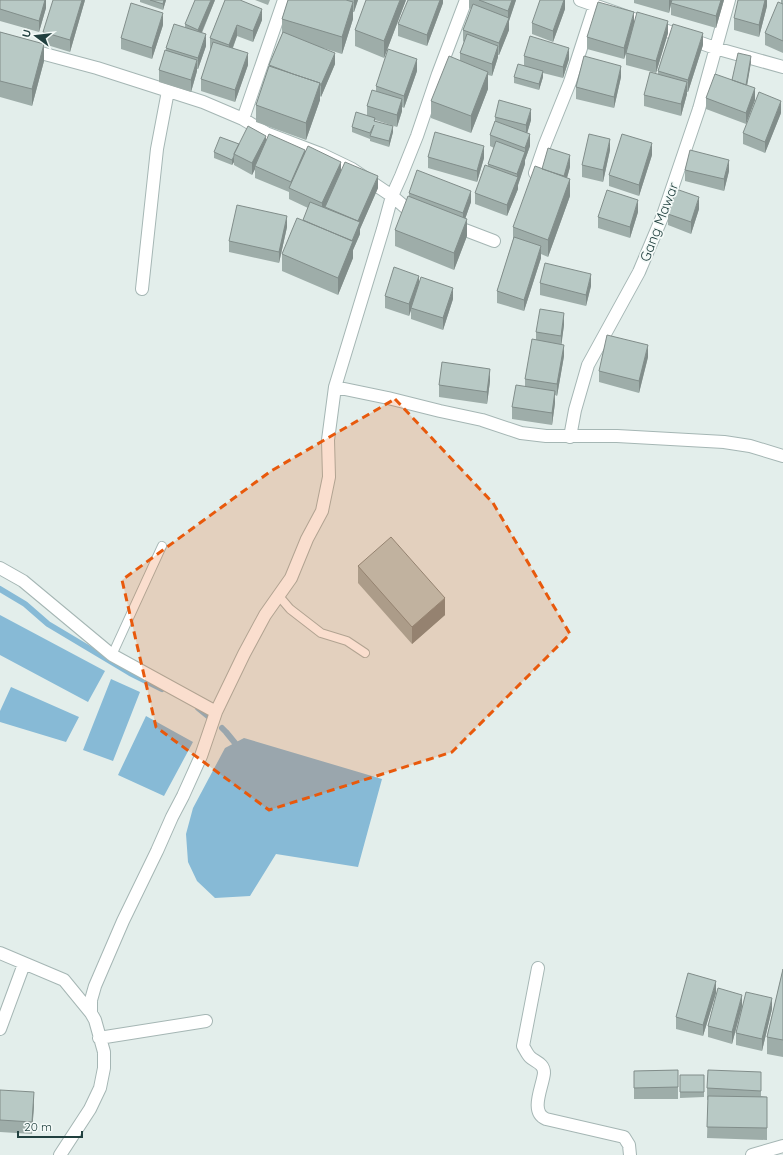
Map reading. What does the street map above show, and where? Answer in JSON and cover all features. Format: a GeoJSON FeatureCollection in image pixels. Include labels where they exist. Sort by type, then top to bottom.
{"type":"FeatureCollection","features":[{"type":"Feature","properties":{"kind":"street"},"geometry":{"type":"LineString","coordinates":[[243,119],[284,0]]}},
{"type":"Feature","properties":{"kind":"street"},"geometry":{"type":"LineString","coordinates":[[580,0],[715,48],[783,67]]}},
{"type":"Feature","properties":{"kind":"street","name":"Gang Mawar"},"geometry":{"type":"LineString","coordinates":[[570,437],[575,410],[588,365],[639,272],[663,215],[699,109],[729,0]]}},
{"type":"Feature","properties":{"kind":"street"},"geometry":{"type":"LineString","coordinates":[[91,1013],[91,1000],[95,986],[123,921],[183,796],[198,762],[216,712],[265,615],[291,578],[306,539],[322,511],[329,477],[328,440],[335,387],[392,196],[417,136],[461,1]]}},
{"type":"Feature","properties":{"kind":"street"},"geometry":{"type":"LineString","coordinates":[[535,173],[570,82],[595,5]]}},
{"type":"Feature","properties":{"kind":"street"},"geometry":{"type":"LineString","coordinates":[[0,42],[97,68],[203,102],[243,119],[266,134],[321,154],[352,169],[392,196],[406,208],[428,216]]}},
{"type":"Feature","properties":{"kind":"street"},"geometry":{"type":"LineString","coordinates":[[142,289],[157,149],[168,91]]}},
{"type":"Feature","properties":{"kind":"street"},"geometry":{"type":"LineString","coordinates":[[442,222],[494,241]]}},
{"type":"Feature","properties":{"kind":"street"},"geometry":{"type":"LineString","coordinates":[[335,387],[388,398],[440,412],[482,420],[521,433],[546,436],[617,436],[724,442],[750,446],[783,456]]}},
{"type":"Feature","properties":{"kind":"street"},"geometry":{"type":"LineString","coordinates":[[0,568],[23,581],[112,655],[216,712]]}},
{"type":"Feature","properties":{"kind":"street"},"geometry":{"type":"LineString","coordinates":[[0,953],[64,980],[95,1020],[104,1052],[104,1068],[100,1088],[90,1109],[60,1155]]}},
{"type":"Feature","properties":{"kind":"street"},"geometry":{"type":"LineString","coordinates":[[0,1029],[24,964]]}},
{"type":"Feature","properties":{"kind":"street"},"geometry":{"type":"LineString","coordinates":[[538,968],[523,1046],[530,1057],[539,1063],[543,1068],[544,1073],[538,1106],[539,1114],[546,1119],[624,1137],[629,1145],[630,1155]]}},
{"type":"Feature","properties":{"kind":"street"},"geometry":{"type":"LineString","coordinates":[[99,1038],[206,1021]]}},
{"type":"Feature","properties":{"kind":"street"},"geometry":{"type":"LineString","coordinates":[[752,1155],[767,1153],[783,1146]]}},
{"type":"Feature","properties":{"kind":"lane"},"geometry":{"type":"LineString","coordinates":[[112,655],[162,546]]}},
{"type":"Feature","properties":{"kind":"lane"},"geometry":{"type":"LineString","coordinates":[[278,596],[290,609],[321,633],[347,641],[365,653]]}},
{"type":"Feature","properties":{"kind":"highlighted area"},"geometry":{"type":"Polygon","coordinates":[[[395,399],[493,503],[570,634],[452,752],[269,810],[156,727],[122,580],[271,471],[395,399]]]}},
{"type":"Feature","properties":{"kind":"water"},"geometry":{"type":"Polygon","coordinates":[[[0,615],[105,671],[88,702],[0,655],[0,615]]]}},
{"type":"Feature","properties":{"kind":"water"},"geometry":{"type":"Polygon","coordinates":[[[111,679],[140,692],[113,761],[83,750],[111,679]]]}},
{"type":"Feature","properties":{"kind":"water"},"geometry":{"type":"Polygon","coordinates":[[[11,687],[79,717],[66,742],[0,722],[0,711],[11,687]]]}},
{"type":"Feature","properties":{"kind":"water"},"geometry":{"type":"Polygon","coordinates":[[[146,716],[193,742],[164,796],[118,775],[146,716]]]}},
{"type":"Feature","properties":{"kind":"water"},"geometry":{"type":"Polygon","coordinates":[[[244,738],[382,779],[358,867],[276,854],[250,896],[215,898],[197,881],[188,862],[186,834],[193,808],[225,748],[244,738]]]}},
{"type":"Feature","properties":{"kind":"building"},"geometry":{"type":"Polygon","coordinates":[[[0,0],[45,0],[39,21],[0,9],[0,0]]]}},
{"type":"Feature","properties":{"kind":"building"},"geometry":{"type":"Polygon","coordinates":[[[53,0],[82,0],[70,40],[43,32],[53,0]]]}},
{"type":"Feature","properties":{"kind":"building"},"geometry":{"type":"Polygon","coordinates":[[[150,0],[164,0],[163,4],[150,0]]]}},
{"type":"Feature","properties":{"kind":"building"},"geometry":{"type":"Polygon","coordinates":[[[195,0],[211,0],[198,30],[185,24],[195,0]]]}},
{"type":"Feature","properties":{"kind":"building"},"geometry":{"type":"Polygon","coordinates":[[[225,0],[240,0],[262,9],[253,31],[237,25],[229,45],[210,38],[225,0]]]}},
{"type":"Feature","properties":{"kind":"building"},"geometry":{"type":"Polygon","coordinates":[[[288,0],[346,0],[353,2],[342,37],[282,19],[288,0]]]}},
{"type":"Feature","properties":{"kind":"building"},"geometry":{"type":"Polygon","coordinates":[[[366,0],[400,0],[384,41],[355,30],[366,0]]]}},
{"type":"Feature","properties":{"kind":"building"},"geometry":{"type":"Polygon","coordinates":[[[408,0],[440,0],[427,35],[398,24],[408,0]]]}},
{"type":"Feature","properties":{"kind":"building"},"geometry":{"type":"Polygon","coordinates":[[[479,0],[512,0],[508,11],[479,0]]]}},
{"type":"Feature","properties":{"kind":"building"},"geometry":{"type":"Polygon","coordinates":[[[540,0],[564,0],[553,31],[532,23],[540,0]]]}},
{"type":"Feature","properties":{"kind":"building"},"geometry":{"type":"Polygon","coordinates":[[[672,0],[721,0],[716,16],[671,3],[672,0]]]}},
{"type":"Feature","properties":{"kind":"building"},"geometry":{"type":"Polygon","coordinates":[[[738,0],[765,0],[759,25],[734,18],[738,0]]]}},
{"type":"Feature","properties":{"kind":"building"},"geometry":{"type":"Polygon","coordinates":[[[598,2],[634,12],[624,48],[587,37],[598,2]]]}},
{"type":"Feature","properties":{"kind":"building"},"geometry":{"type":"Polygon","coordinates":[[[778,2],[783,4],[783,41],[765,33],[778,2]]]}},
{"type":"Feature","properties":{"kind":"building"},"geometry":{"type":"Polygon","coordinates":[[[131,3],[163,13],[152,48],[121,38],[131,3]]]}},
{"type":"Feature","properties":{"kind":"building"},"geometry":{"type":"Polygon","coordinates":[[[473,4],[509,18],[499,43],[463,30],[473,4]]]}},
{"type":"Feature","properties":{"kind":"building"},"geometry":{"type":"Polygon","coordinates":[[[637,12],[668,21],[656,61],[626,53],[637,12]]]}},
{"type":"Feature","properties":{"kind":"building"},"geometry":{"type":"Polygon","coordinates":[[[174,24],[206,34],[198,58],[166,48],[174,24]]]}},
{"type":"Feature","properties":{"kind":"building"},"geometry":{"type":"Polygon","coordinates":[[[673,24],[703,33],[688,80],[658,71],[673,24]]]}},
{"type":"Feature","properties":{"kind":"building"},"geometry":{"type":"Polygon","coordinates":[[[0,32],[44,44],[32,89],[0,81],[0,32]]]}},
{"type":"Feature","properties":{"kind":"building"},"geometry":{"type":"Polygon","coordinates":[[[283,32],[335,53],[321,85],[320,83],[269,65],[283,32]]]}},
{"type":"Feature","properties":{"kind":"building"},"geometry":{"type":"Polygon","coordinates":[[[467,34],[498,46],[492,64],[460,53],[467,34]]]}},
{"type":"Feature","properties":{"kind":"building"},"geometry":{"type":"Polygon","coordinates":[[[530,36],[569,48],[563,67],[524,56],[530,36]]]}},
{"type":"Feature","properties":{"kind":"building"},"geometry":{"type":"Polygon","coordinates":[[[213,42],[248,53],[235,90],[201,79],[213,42]]]}},
{"type":"Feature","properties":{"kind":"building"},"geometry":{"type":"Polygon","coordinates":[[[388,49],[417,59],[404,96],[376,86],[388,49]]]}},
{"type":"Feature","properties":{"kind":"building"},"geometry":{"type":"Polygon","coordinates":[[[165,50],[197,60],[191,80],[159,70],[165,50]]]}},
{"type":"Feature","properties":{"kind":"building"},"geometry":{"type":"Polygon","coordinates":[[[738,53],[751,56],[746,85],[732,80],[738,53]]]}},
{"type":"Feature","properties":{"kind":"building"},"geometry":{"type":"Polygon","coordinates":[[[449,56],[488,72],[471,116],[431,101],[449,56]]]}},
{"type":"Feature","properties":{"kind":"building"},"geometry":{"type":"Polygon","coordinates":[[[584,56],[621,66],[614,97],[576,87],[584,56]]]}},
{"type":"Feature","properties":{"kind":"building"},"geometry":{"type":"Polygon","coordinates":[[[518,64],[543,71],[539,84],[514,77],[518,64]]]}},
{"type":"Feature","properties":{"kind":"building"},"geometry":{"type":"Polygon","coordinates":[[[269,66],[320,83],[306,123],[256,105],[269,66]]]}},
{"type":"Feature","properties":{"kind":"building"},"geometry":{"type":"Polygon","coordinates":[[[650,72],[687,82],[681,104],[644,95],[650,72]]]}},
{"type":"Feature","properties":{"kind":"building"},"geometry":{"type":"Polygon","coordinates":[[[715,74],[755,88],[746,113],[706,98],[715,74]]]}},
{"type":"Feature","properties":{"kind":"building"},"geometry":{"type":"Polygon","coordinates":[[[372,90],[402,99],[397,115],[367,106],[372,90]]]}},
{"type":"Feature","properties":{"kind":"building"},"geometry":{"type":"Polygon","coordinates":[[[759,92],[781,101],[765,142],[743,133],[759,92]]]}},
{"type":"Feature","properties":{"kind":"building"},"geometry":{"type":"Polygon","coordinates":[[[499,100],[531,109],[526,125],[495,117],[499,100]]]}},
{"type":"Feature","properties":{"kind":"building"},"geometry":{"type":"Polygon","coordinates":[[[356,112],[375,118],[374,121],[393,126],[389,141],[370,136],[374,125],[370,133],[352,127],[356,112]]]}},
{"type":"Feature","properties":{"kind":"building"},"geometry":{"type":"Polygon","coordinates":[[[495,121],[530,134],[525,148],[490,135],[495,121]]]}},
{"type":"Feature","properties":{"kind":"building"},"geometry":{"type":"Polygon","coordinates":[[[248,126],[266,136],[252,163],[234,154],[248,126]]]}},
{"type":"Feature","properties":{"kind":"building"},"geometry":{"type":"Polygon","coordinates":[[[435,132],[484,146],[477,171],[428,157],[435,132]]]}},
{"type":"Feature","properties":{"kind":"building"},"geometry":{"type":"Polygon","coordinates":[[[269,134],[305,150],[291,182],[255,166],[269,134]]]}},
{"type":"Feature","properties":{"kind":"building"},"geometry":{"type":"Polygon","coordinates":[[[589,134],[610,139],[603,170],[582,165],[589,134]]]}},
{"type":"Feature","properties":{"kind":"building"},"geometry":{"type":"Polygon","coordinates":[[[622,134],[652,143],[639,185],[609,175],[622,134]]]}},
{"type":"Feature","properties":{"kind":"building"},"geometry":{"type":"Polygon","coordinates":[[[220,137],[239,144],[232,160],[214,152],[220,137]]]}},
{"type":"Feature","properties":{"kind":"building"},"geometry":{"type":"Polygon","coordinates":[[[496,141],[525,152],[517,174],[488,164],[496,141]]]}},
{"type":"Feature","properties":{"kind":"building"},"geometry":{"type":"Polygon","coordinates":[[[308,146],[341,162],[322,203],[289,188],[308,146]]]}},
{"type":"Feature","properties":{"kind":"building"},"geometry":{"type":"Polygon","coordinates":[[[548,148],[570,155],[564,176],[542,169],[548,148]]]}},
{"type":"Feature","properties":{"kind":"building"},"geometry":{"type":"Polygon","coordinates":[[[690,150],[729,160],[724,179],[685,170],[690,150]]]}},
{"type":"Feature","properties":{"kind":"building"},"geometry":{"type":"Polygon","coordinates":[[[345,162],[378,176],[358,221],[325,207],[345,162]]]}},
{"type":"Feature","properties":{"kind":"building"},"geometry":{"type":"Polygon","coordinates":[[[485,165],[518,177],[507,205],[475,193],[485,165]]]}},
{"type":"Feature","properties":{"kind":"building"},"geometry":{"type":"Polygon","coordinates":[[[535,166],[570,179],[548,240],[513,227],[535,166]]]}},
{"type":"Feature","properties":{"kind":"building"},"geometry":{"type":"Polygon","coordinates":[[[417,170],[471,191],[463,213],[409,193],[417,170]]]}},
{"type":"Feature","properties":{"kind":"building"},"geometry":{"type":"Polygon","coordinates":[[[676,189],[699,197],[691,222],[668,214],[676,189]]]}},
{"type":"Feature","properties":{"kind":"building"},"geometry":{"type":"Polygon","coordinates":[[[607,190],[638,200],[630,227],[598,217],[607,190]]]}},
{"type":"Feature","properties":{"kind":"building"},"geometry":{"type":"Polygon","coordinates":[[[408,196],[467,219],[454,253],[395,230],[408,196]]]}},
{"type":"Feature","properties":{"kind":"building"},"geometry":{"type":"Polygon","coordinates":[[[310,202],[360,222],[352,241],[303,220],[310,202]]]}},
{"type":"Feature","properties":{"kind":"building"},"geometry":{"type":"Polygon","coordinates":[[[237,205],[287,216],[279,252],[229,241],[237,205]]]}},
{"type":"Feature","properties":{"kind":"building"},"geometry":{"type":"Polygon","coordinates":[[[297,218],[353,241],[338,278],[282,254],[297,218]]]}},
{"type":"Feature","properties":{"kind":"building"},"geometry":{"type":"Polygon","coordinates":[[[514,237],[541,246],[524,300],[497,291],[514,237]]]}},
{"type":"Feature","properties":{"kind":"building"},"geometry":{"type":"Polygon","coordinates":[[[545,263],[591,274],[586,295],[540,283],[545,263]]]}},
{"type":"Feature","properties":{"kind":"building"},"geometry":{"type":"Polygon","coordinates":[[[394,267],[419,276],[409,304],[385,296],[394,267]]]}},
{"type":"Feature","properties":{"kind":"building"},"geometry":{"type":"Polygon","coordinates":[[[421,277],[453,288],[443,318],[411,308],[421,277]]]}},
{"type":"Feature","properties":{"kind":"building"},"geometry":{"type":"Polygon","coordinates":[[[540,309],[564,313],[561,336],[536,332],[540,309]]]}},
{"type":"Feature","properties":{"kind":"building"},"geometry":{"type":"Polygon","coordinates":[[[607,335],[648,345],[639,381],[599,371],[607,335]]]}},
{"type":"Feature","properties":{"kind":"building"},"geometry":{"type":"Polygon","coordinates":[[[532,339],[564,345],[557,384],[525,379],[532,339]]]}},
{"type":"Feature","properties":{"kind":"building"},"geometry":{"type":"Polygon","coordinates":[[[442,362],[490,369],[487,392],[439,385],[442,362]]]}},
{"type":"Feature","properties":{"kind":"building"},"geometry":{"type":"Polygon","coordinates":[[[516,385],[555,391],[552,413],[512,407],[516,385]]]}},
{"type":"Feature","properties":{"kind":"building"},"geometry":{"type":"Polygon","coordinates":[[[391,537],[445,598],[412,627],[358,566],[391,537]]]}},
{"type":"Feature","properties":{"kind":"building"},"geometry":{"type":"Polygon","coordinates":[[[783,969],[783,1040],[767,1037],[783,969]]]}},
{"type":"Feature","properties":{"kind":"building"},"geometry":{"type":"Polygon","coordinates":[[[688,973],[716,981],[703,1025],[676,1017],[688,973]]]}},
{"type":"Feature","properties":{"kind":"building"},"geometry":{"type":"Polygon","coordinates":[[[718,988],[742,995],[732,1032],[708,1026],[718,988]]]}},
{"type":"Feature","properties":{"kind":"building"},"geometry":{"type":"Polygon","coordinates":[[[746,992],[772,998],[762,1039],[736,1033],[746,992]]]}},
{"type":"Feature","properties":{"kind":"building"},"geometry":{"type":"Polygon","coordinates":[[[678,1070],[678,1087],[634,1088],[634,1071],[678,1070]]]}},
{"type":"Feature","properties":{"kind":"building"},"geometry":{"type":"Polygon","coordinates":[[[708,1070],[761,1072],[761,1091],[707,1088],[708,1070]]]}},
{"type":"Feature","properties":{"kind":"building"},"geometry":{"type":"Polygon","coordinates":[[[680,1075],[704,1075],[704,1092],[680,1092],[680,1075]]]}},
{"type":"Feature","properties":{"kind":"building"},"geometry":{"type":"Polygon","coordinates":[[[0,1090],[34,1092],[32,1122],[0,1120],[0,1090]]]}},
{"type":"Feature","properties":{"kind":"building"},"geometry":{"type":"Polygon","coordinates":[[[708,1096],[767,1097],[767,1128],[707,1127],[708,1096]]]}},
{"type":"Feature","properties":{"kind":"waterway"},"geometry":{"type":"LineString","coordinates":[[0,589],[25,604],[48,624],[130,673],[162,689]]}},
{"type":"Feature","properties":{"kind":"waterway"},"geometry":{"type":"LineString","coordinates":[[198,708],[209,717]]}},
{"type":"Feature","properties":{"kind":"waterway"},"geometry":{"type":"LineString","coordinates":[[222,728],[235,743]]}}]}
